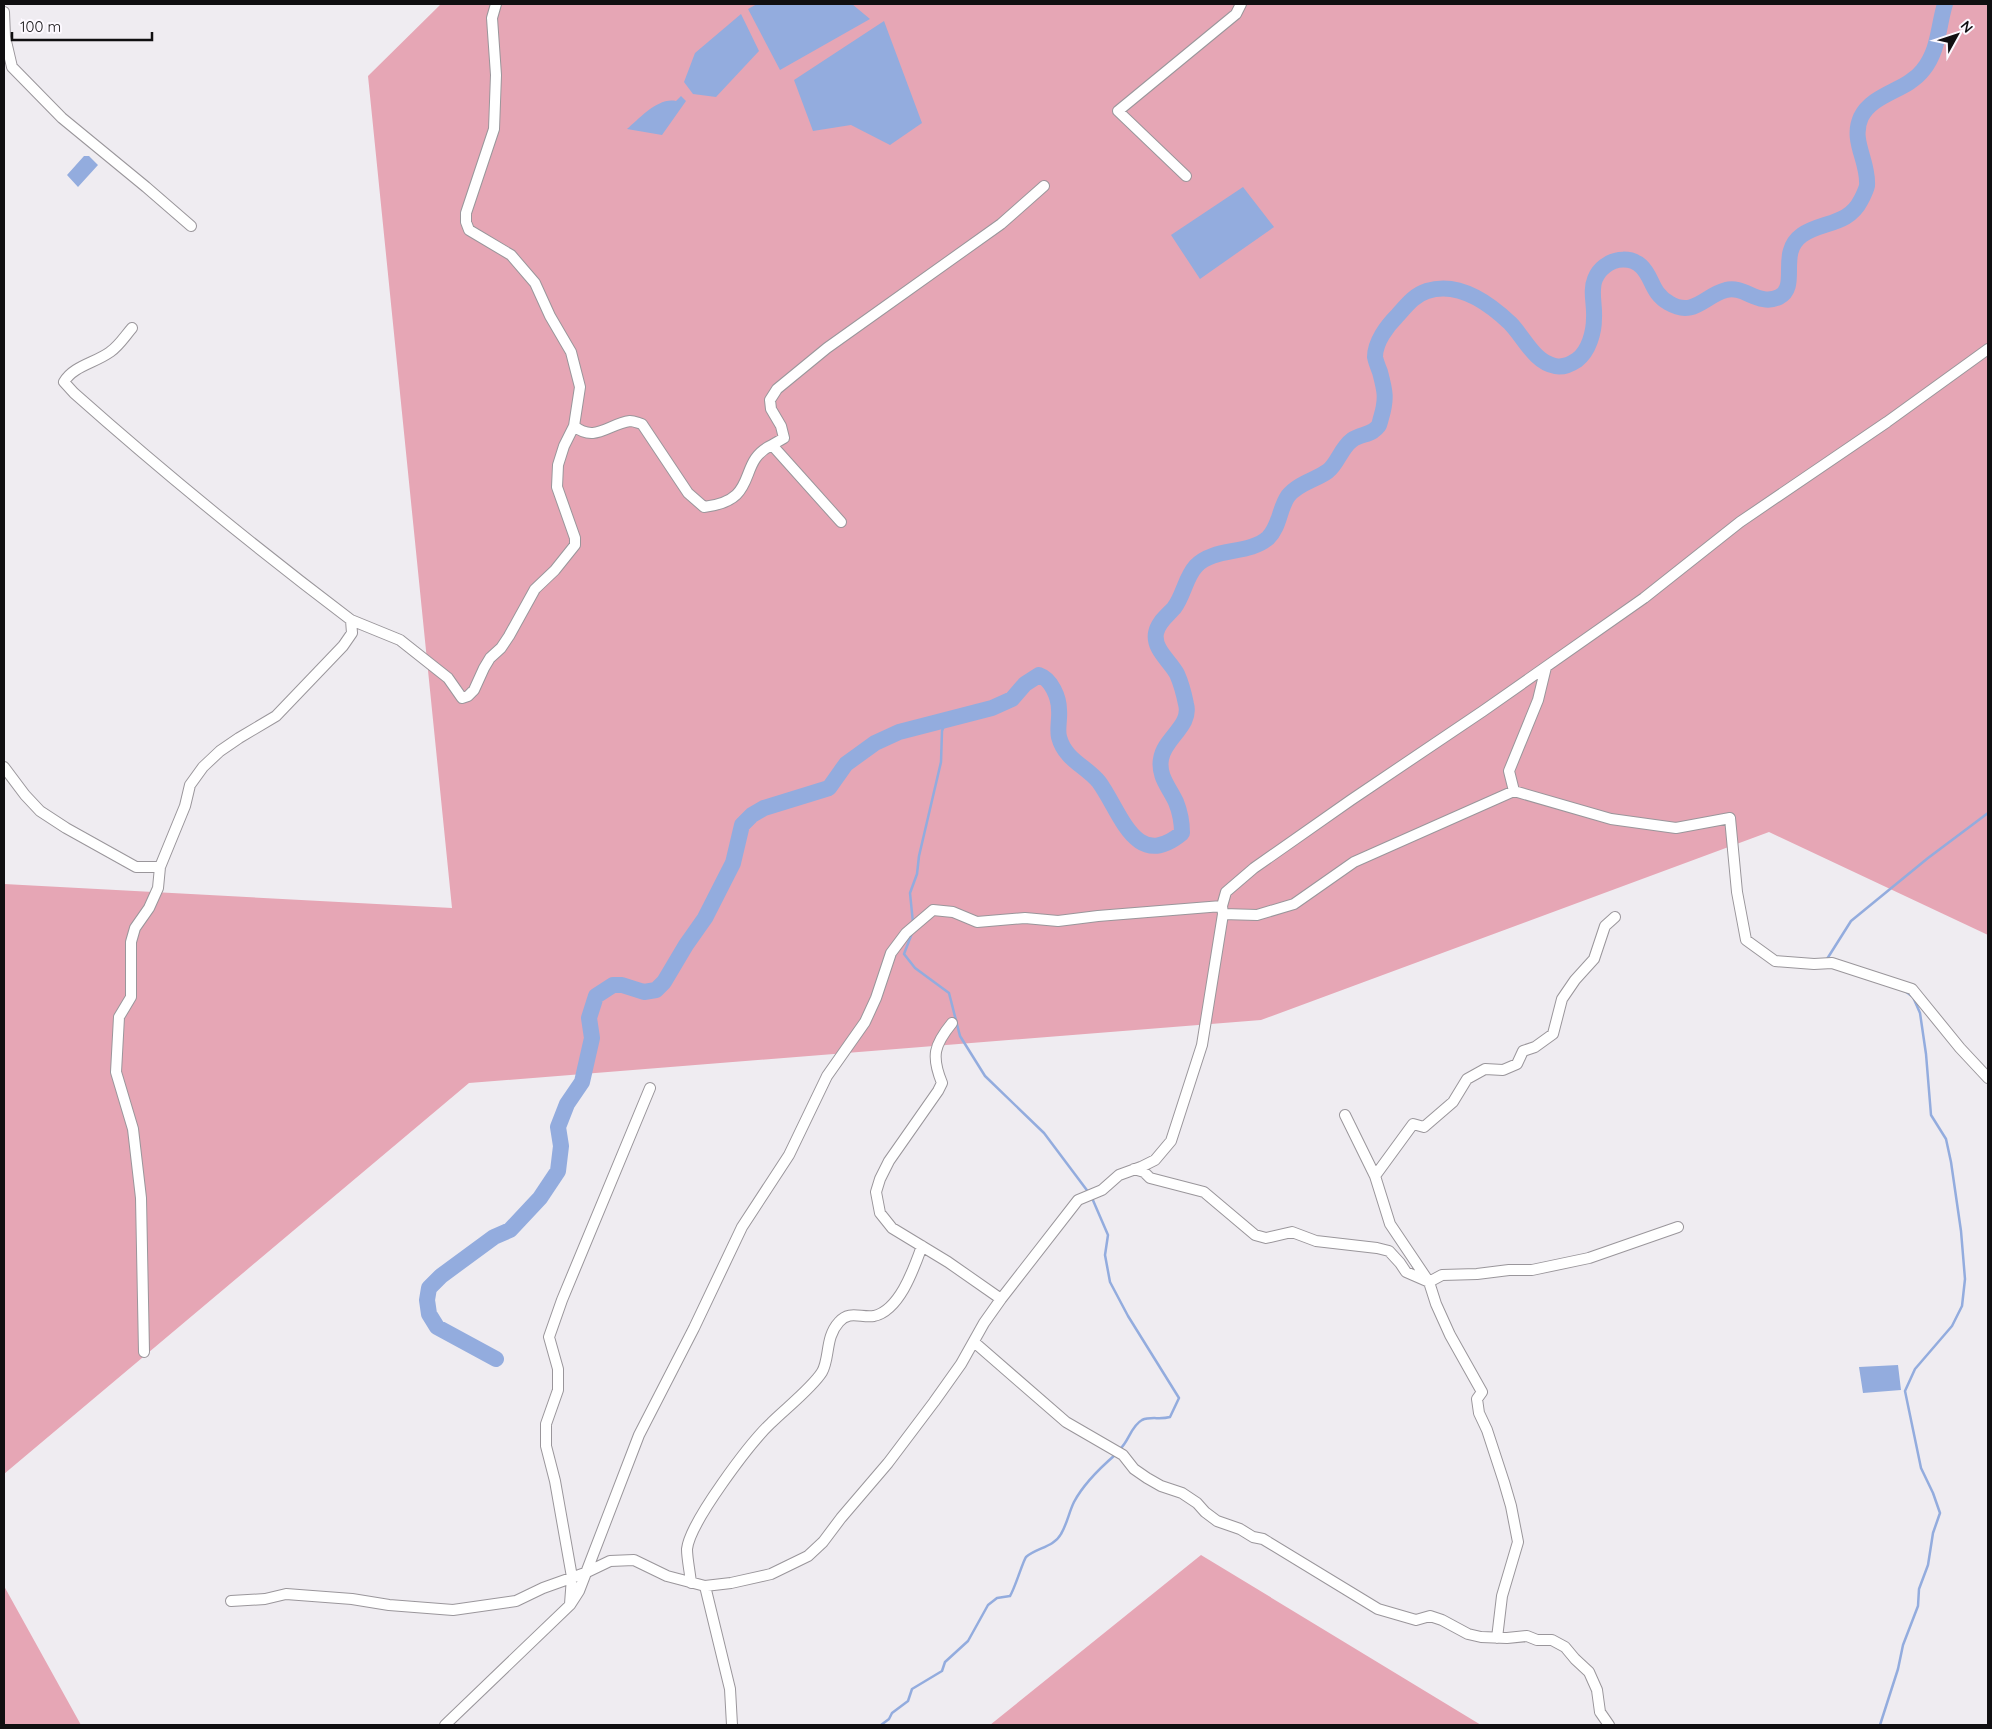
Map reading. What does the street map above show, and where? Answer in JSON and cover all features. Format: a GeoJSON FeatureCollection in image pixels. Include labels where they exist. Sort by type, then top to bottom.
{"type":"FeatureCollection","features":[{"type":"Feature","properties":{"kind":"street"},"geometry":{"type":"LineString","coordinates":[[132,328],[111,351],[84,367],[69,373],[64,382],[161,470],[270,559],[352,620],[400,640],[448,678],[462,698],[468,696],[479,682],[490,658],[501,648],[509,636],[535,589],[555,570],[575,545],[575,538],[557,487],[560,459],[574,426],[580,387],[571,352],[550,316],[535,284],[511,255],[469,230],[466,222],[466,213],[494,129],[496,75],[492,18],[496,4]]}},
{"type":"Feature","properties":{"kind":"street"},"geometry":{"type":"LineString","coordinates":[[1186,176],[1118,111],[1236,14],[1241,4]]}},
{"type":"Feature","properties":{"kind":"street"},"geometry":{"type":"LineString","coordinates":[[4,12],[5,37],[12,67],[62,118],[191,226]]}},
{"type":"Feature","properties":{"kind":"street"},"geometry":{"type":"LineString","coordinates":[[574,426],[582,433],[594,433],[631,421],[642,424],[688,493],[704,506],[718,505],[732,500],[740,493],[755,459],[766,448],[784,438],[781,426],[770,409],[770,400],[777,389],[827,348],[1001,224],[1044,186]]}},
{"type":"Feature","properties":{"kind":"street"},"geometry":{"type":"LineString","coordinates":[[231,1601],[265,1599],[286,1594],[453,1610],[516,1601],[610,1561],[634,1560],[667,1576],[705,1586],[771,1574],[808,1556],[823,1542],[934,1402],[1001,1299],[1078,1200],[1102,1190],[1119,1175],[1155,1160],[1171,1141],[1202,1045],[1226,892],[1254,868],[1644,598],[1740,522],[1887,422],[1988,348]]}},
{"type":"Feature","properties":{"kind":"street"},"geometry":{"type":"LineString","coordinates":[[772,445],[842,522]]}},
{"type":"Feature","properties":{"kind":"street"},"geometry":{"type":"LineString","coordinates":[[144,1352],[140,1198],[133,1129],[116,1072],[119,1017],[131,997],[131,942],[135,928],[149,908],[158,888],[160,867],[185,806],[190,785],[203,767],[220,752],[239,738],[276,716],[343,646],[352,633],[352,620]]}},
{"type":"Feature","properties":{"kind":"street"},"geometry":{"type":"LineString","coordinates":[[1514,791],[1509,771],[1538,700],[1546,667]]}},
{"type":"Feature","properties":{"kind":"street"},"geometry":{"type":"LineString","coordinates":[[4,767],[25,796],[40,811],[66,828],[136,867],[160,867]]}},
{"type":"Feature","properties":{"kind":"street"},"geometry":{"type":"LineString","coordinates":[[445,1725],[570,1605],[579,1592],[585,1572],[639,1436],[694,1328],[742,1227],[789,1155],[828,1076],[866,1022],[891,953],[906,933],[934,910],[953,912],[977,922],[1025,918],[1058,921],[1107,915],[1222,910],[1256,915],[1294,904],[1354,862],[1514,791],[1611,819],[1676,828],[1730,818],[1737,892],[1746,940],[1775,961],[1814,964],[1832,963],[1912,989],[1960,1048],[1988,1078]]}},
{"type":"Feature","properties":{"kind":"street"},"geometry":{"type":"LineString","coordinates":[[1375,1176],[1412,1124],[1424,1127],[1435,1119],[1453,1102],[1467,1079],[1485,1069],[1504,1070],[1517,1064],[1523,1051],[1535,1047],[1553,1034],[1562,999],[1575,980],[1594,959],[1605,926],[1615,917]]}},
{"type":"Feature","properties":{"kind":"street"},"geometry":{"type":"LineString","coordinates":[[952,1023],[936,1046],[936,1069],[942,1082],[938,1091],[890,1161],[880,1179],[876,1192],[880,1213],[884,1220],[905,1237],[948,1262],[1001,1299]]}},
{"type":"Feature","properties":{"kind":"street"},"geometry":{"type":"LineString","coordinates":[[570,1605],[572,1577],[555,1481],[546,1446],[546,1424],[558,1390],[558,1369],[549,1337],[562,1300],[650,1088]]}},
{"type":"Feature","properties":{"kind":"street"},"geometry":{"type":"LineString","coordinates":[[1345,1115],[1375,1176],[1390,1224],[1429,1282],[1447,1328],[1482,1392],[1477,1399],[1479,1413],[1487,1430],[1504,1482],[1518,1542],[1502,1596],[1497,1638]]}},
{"type":"Feature","properties":{"kind":"street"},"geometry":{"type":"LineString","coordinates":[[1134,1169],[1144,1172],[1150,1178],[1204,1192],[1255,1235],[1266,1238],[1292,1232],[1316,1241],[1389,1251],[1406,1272],[1429,1282]]}},
{"type":"Feature","properties":{"kind":"street"},"geometry":{"type":"LineString","coordinates":[[1429,1282],[1442,1275],[1532,1270],[1589,1258],[1678,1227]]}},
{"type":"Feature","properties":{"kind":"street"},"geometry":{"type":"LineString","coordinates":[[691,1583],[688,1548],[695,1524],[728,1475],[769,1425],[822,1371],[832,1332],[843,1317],[852,1314],[873,1316],[884,1312],[903,1291],[922,1246]]}},
{"type":"Feature","properties":{"kind":"street"},"geometry":{"type":"LineString","coordinates":[[974,1342],[1066,1422],[1123,1455],[1134,1469],[1146,1478],[1161,1486],[1182,1493],[1197,1503],[1216,1521],[1240,1529],[1253,1537],[1263,1539],[1378,1609],[1416,1620],[1430,1616],[1442,1620],[1468,1634],[1497,1638],[1527,1636],[1537,1640],[1552,1640],[1565,1647],[1589,1672],[1597,1690],[1600,1712],[1609,1725]]}},
{"type":"Feature","properties":{"kind":"street"},"geometry":{"type":"LineString","coordinates":[[705,1586],[730,1689],[732,1725]]}},
{"type":"Feature","properties":{"kind":"shaded area"},"geometry":{"type":"Polygon","coordinates":[[[441,4],[1988,4],[1988,935],[1769,832],[1261,1020],[469,1083],[4,1474],[4,884],[452,908],[368,76],[441,4]]]}},
{"type":"Feature","properties":{"kind":"shaded area"},"geometry":{"type":"Polygon","coordinates":[[[1201,1555],[1481,1725],[990,1725],[1201,1555]]]}},
{"type":"Feature","properties":{"kind":"shaded area"},"geometry":{"type":"Polygon","coordinates":[[[4,1586],[81,1725],[4,1725],[4,1586]]]}},
{"type":"Feature","properties":{"kind":"water"},"geometry":{"type":"Polygon","coordinates":[[[757,4],[852,4],[870,19],[780,70],[748,9],[757,4]]]}},
{"type":"Feature","properties":{"kind":"water"},"geometry":{"type":"Polygon","coordinates":[[[741,14],[759,51],[716,97],[693,94],[684,82],[695,53],[741,14]]]}},
{"type":"Feature","properties":{"kind":"water"},"geometry":{"type":"Polygon","coordinates":[[[884,21],[922,123],[890,145],[851,125],[813,131],[794,80],[884,21]]]}},
{"type":"Feature","properties":{"kind":"water"},"geometry":{"type":"Polygon","coordinates":[[[681,96],[686,101],[662,135],[627,129],[656,105],[662,102],[676,101],[681,96]]]}},
{"type":"Feature","properties":{"kind":"water"},"geometry":{"type":"Polygon","coordinates":[[[84,156],[89,156],[98,165],[78,187],[67,175],[84,156]]]}},
{"type":"Feature","properties":{"kind":"water"},"geometry":{"type":"Polygon","coordinates":[[[1243,187],[1274,227],[1200,279],[1171,235],[1243,187]]]}},
{"type":"Feature","properties":{"kind":"water"},"geometry":{"type":"Polygon","coordinates":[[[1898,1365],[1901,1390],[1863,1393],[1859,1367],[1898,1365]]]}},
{"type":"Feature","properties":{"kind":"waterway"},"geometry":{"type":"LineString","coordinates":[[496,1359],[437,1327],[429,1314],[427,1300],[429,1288],[441,1276],[494,1237],[510,1230],[540,1198],[558,1171],[561,1146],[558,1127],[567,1104],[582,1082],[592,1038],[589,1018],[596,996],[613,985],[622,985],[644,992],[656,990],[664,982],[705,918],[733,863],[742,825],[752,815],[764,808],[829,788],[846,764],[875,743],[899,732],[992,708],[1012,699],[1025,684],[1039,675],[1051,684],[1056,694],[1059,705],[1058,734],[1062,745],[1071,757],[1099,782],[1131,833],[1141,842],[1152,846],[1166,843],[1182,833],[1176,802],[1165,781],[1160,765],[1163,752],[1182,726],[1187,712],[1177,674],[1159,650],[1156,639],[1157,629],[1174,608],[1189,576],[1196,566],[1212,556],[1251,547],[1268,538],[1275,528],[1288,496],[1302,485],[1328,471],[1348,443],[1378,427],[1385,395],[1375,357],[1379,340],[1393,320],[1414,298],[1422,293],[1439,289],[1461,291],[1493,308],[1510,323],[1541,360],[1548,364],[1561,366],[1577,360],[1588,346],[1594,323],[1593,293],[1596,277],[1605,266],[1613,261],[1628,260],[1637,263],[1645,270],[1659,295],[1678,307],[1692,307],[1719,293],[1733,289],[1758,298],[1772,299],[1779,297],[1785,292],[1788,285],[1789,260],[1795,242],[1802,235],[1818,227],[1842,219],[1856,208],[1862,199],[1867,186],[1867,177],[1858,134],[1861,117],[1873,102],[1908,83],[1923,70],[1935,46],[1945,4]]}},
{"type":"Feature","properties":{"kind":"waterway"},"geometry":{"type":"LineString","coordinates":[[913,923],[910,893],[917,874],[919,856],[941,762],[942,731],[946,720]]}},
{"type":"Feature","properties":{"kind":"waterway"},"geometry":{"type":"LineString","coordinates":[[1827,959],[1851,921],[1928,858],[1988,813]]}},
{"type":"Feature","properties":{"kind":"waterway"},"geometry":{"type":"LineString","coordinates":[[912,933],[904,954],[915,968],[949,993],[960,1036],[985,1076],[1044,1133],[1089,1193]]}},
{"type":"Feature","properties":{"kind":"waterway"},"geometry":{"type":"LineString","coordinates":[[1880,1725],[1898,1669],[1903,1645],[1918,1606],[1919,1589],[1928,1565],[1933,1533],[1940,1513],[1921,1468],[1905,1391],[1915,1369],[1952,1326],[1962,1306],[1965,1279],[1961,1231],[1951,1162],[1946,1139],[1931,1115],[1926,1054],[1920,1013],[1913,997],[1905,991]]}},
{"type":"Feature","properties":{"kind":"waterway"},"geometry":{"type":"LineString","coordinates":[[1092,1198],[1108,1235],[1105,1255],[1110,1282],[1128,1316],[1179,1398],[1170,1417],[1142,1420],[1135,1426],[1120,1449]]}},
{"type":"Feature","properties":{"kind":"waterway"},"geometry":{"type":"LineString","coordinates":[[881,1725],[889,1719],[892,1713],[908,1701],[912,1689],[942,1671],[945,1662],[968,1641],[988,1605],[997,1598],[1010,1596],[1026,1557],[1058,1538],[1065,1526],[1074,1502],[1087,1482],[1115,1455]]}}]}
